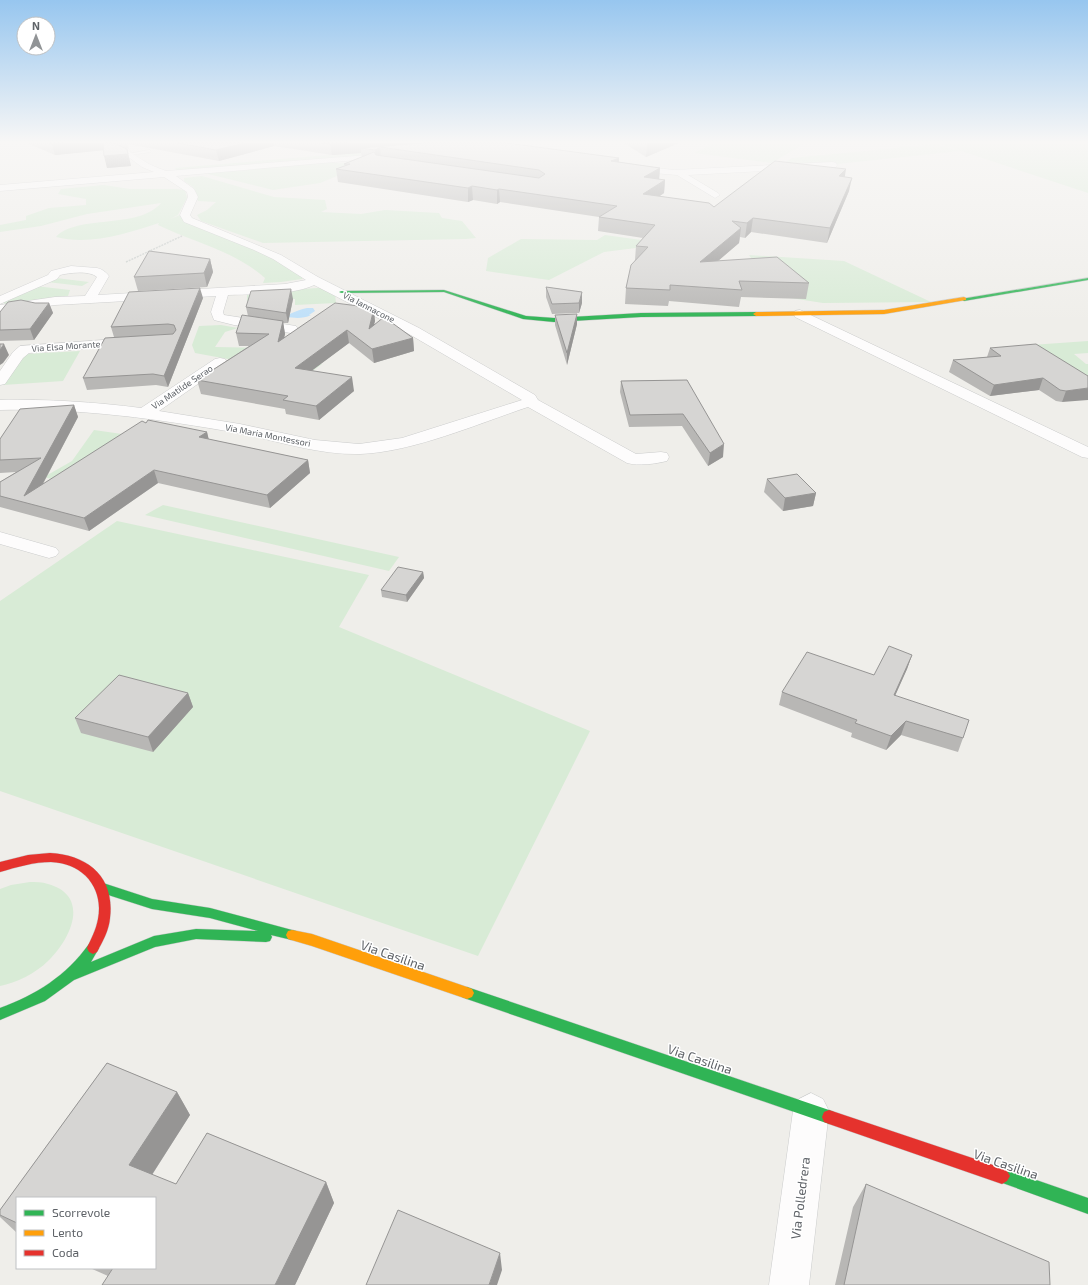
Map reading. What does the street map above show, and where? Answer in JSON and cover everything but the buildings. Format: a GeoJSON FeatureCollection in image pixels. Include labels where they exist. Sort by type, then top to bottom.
{"type":"FeatureCollection","features":[{"type":"Feature","properties":{"kind":"street","name":"Via Iannacone"},"geometry":{"type":"LineString","coordinates":[[190,203],[185,216],[188,220],[264,251],[295,267],[314,280],[341,292],[414,331],[530,398],[530,402],[632,459],[661,458]]}},
{"type":"Feature","properties":{"kind":"street"},"geometry":{"type":"LineString","coordinates":[[0,300],[53,277],[55,273],[71,269],[97,271],[103,276],[89,299]]}},
{"type":"Feature","properties":{"kind":"street"},"geometry":{"type":"LineString","coordinates":[[341,292],[444,291],[525,318],[539,320],[641,315],[884,312],[1088,279]]}},
{"type":"Feature","properties":{"kind":"street"},"geometry":{"type":"LineString","coordinates":[[0,309],[40,303],[89,299],[223,292],[299,286],[308,284],[314,280]]}},
{"type":"Feature","properties":{"kind":"street"},"geometry":{"type":"LineString","coordinates":[[223,292],[217,312],[219,317],[234,321],[291,329]]}},
{"type":"Feature","properties":{"kind":"street"},"geometry":{"type":"LineString","coordinates":[[800,314],[1088,453]]}},
{"type":"Feature","properties":{"kind":"street","name":"Via Elsa Morante"},"geometry":{"type":"LineString","coordinates":[[0,381],[24,349],[142,341]]}},
{"type":"Feature","properties":{"kind":"street","name":"Via Matilde Serao"},"geometry":{"type":"LineString","coordinates":[[145,413],[220,362]]}},
{"type":"Feature","properties":{"kind":"street","name":"Via Maria Montessori"},"geometry":{"type":"LineString","coordinates":[[2,407],[40,404],[76,405],[145,413],[327,447],[358,449],[374,448],[399,443],[433,434],[530,402]]}},
{"type":"Feature","properties":{"kind":"street"},"geometry":{"type":"LineString","coordinates":[[0,538],[49,552]]}},
{"type":"Feature","properties":{"kind":"street"},"geometry":{"type":"LineString","coordinates":[[0,1014],[18,1009],[44,995],[68,977],[89,954],[102,930],[107,907],[103,888],[92,872],[74,862],[52,858],[26,859],[6,856]]}},
{"type":"Feature","properties":{"kind":"street"},"geometry":{"type":"LineString","coordinates":[[0,867],[26,859]]}},
{"type":"Feature","properties":{"kind":"street","name":"Via Casilina"},"geometry":{"type":"LineString","coordinates":[[103,888],[152,904],[210,913],[303,938],[1088,1206]]}},
{"type":"Feature","properties":{"kind":"street","name":"Via Casilina"},"geometry":{"type":"LineString","coordinates":[[68,977],[154,942],[196,934],[303,938]]}},
{"type":"Feature","properties":{"kind":"street","name":"Via Polledrera"},"geometry":{"type":"LineString","coordinates":[[789,1285],[811,1111]]}},
{"type":"Feature","properties":{"kind":"path"},"geometry":{"type":"LineString","coordinates":[[126,262],[202,227]]}},
{"type":"Feature","properties":{"kind":"green space"},"geometry":{"type":"Polygon","coordinates":[[[86,203],[184,203],[178,215],[170,219],[180,215],[190,222],[252,246],[303,276],[302,279],[263,283],[265,278],[241,261],[158,225],[159,223],[121,234],[95,239],[82,240],[56,237],[66,230],[78,226],[123,220],[138,216],[151,211],[161,203],[87,214],[41,226],[0,232],[0,225],[26,220],[26,216],[49,208],[86,205],[86,203]]]}},
{"type":"Feature","properties":{"kind":"green space"},"geometry":{"type":"Polygon","coordinates":[[[215,203],[326,203],[327,209],[321,212],[361,214],[385,210],[439,213],[442,218],[462,221],[476,238],[263,243],[201,221],[197,215],[207,210],[215,203]]]}},
{"type":"Feature","properties":{"kind":"green space"},"geometry":{"type":"Polygon","coordinates":[[[605,235],[663,243],[660,245],[604,252],[549,280],[486,271],[488,258],[521,239],[597,240],[605,235]]]}},
{"type":"Feature","properties":{"kind":"green space"},"geometry":{"type":"Polygon","coordinates":[[[749,255],[844,261],[931,302],[823,303],[778,296],[749,255]]]}},
{"type":"Feature","properties":{"kind":"green space"},"geometry":{"type":"Polygon","coordinates":[[[56,278],[89,282],[82,286],[47,282],[56,278]]]}},
{"type":"Feature","properties":{"kind":"green space"},"geometry":{"type":"Polygon","coordinates":[[[35,286],[70,290],[68,296],[6,304],[0,302],[35,286]]]}},
{"type":"Feature","properties":{"kind":"green space"},"geometry":{"type":"Polygon","coordinates":[[[327,288],[335,294],[336,303],[295,305],[295,299],[247,301],[247,293],[327,288]]]}},
{"type":"Feature","properties":{"kind":"green space"},"geometry":{"type":"Polygon","coordinates":[[[221,325],[238,328],[225,332],[215,347],[263,348],[258,352],[322,364],[294,385],[233,360],[195,353],[192,345],[199,326],[221,325]]]}},
{"type":"Feature","properties":{"kind":"green space"},"geometry":{"type":"Polygon","coordinates":[[[1088,341],[1088,353],[1074,354],[1088,364],[1088,382],[1017,346],[1088,341]]]}},
{"type":"Feature","properties":{"kind":"green space"},"geometry":{"type":"Polygon","coordinates":[[[80,351],[63,381],[3,385],[26,354],[80,351]]]}},
{"type":"Feature","properties":{"kind":"green space"},"geometry":{"type":"Polygon","coordinates":[[[94,430],[136,436],[127,499],[44,477],[72,461],[94,430]]]}},
{"type":"Feature","properties":{"kind":"green space"},"geometry":{"type":"Polygon","coordinates":[[[163,505],[399,557],[389,571],[145,515],[163,505]]]}},
{"type":"Feature","properties":{"kind":"green space"},"geometry":{"type":"Polygon","coordinates":[[[117,521],[369,575],[339,627],[590,731],[478,956],[0,791],[0,601],[117,521]]]}},
{"type":"Feature","properties":{"kind":"green space"},"geometry":{"type":"Polygon","coordinates":[[[30,882],[46,883],[61,890],[69,898],[73,908],[73,919],[64,941],[48,961],[38,970],[26,977],[13,983],[0,986],[0,889],[11,885],[30,882]]]}},
{"type":"Feature","properties":{"kind":"water"},"geometry":{"type":"Polygon","coordinates":[[[313,308],[315,311],[309,315],[311,315],[305,317],[286,317],[299,310],[313,308]]]}},
{"type":"Feature","properties":{"kind":"traffic: fast"},"geometry":{"type":"LineString","coordinates":[[964,299],[1088,279]]}},
{"type":"Feature","properties":{"kind":"traffic: fast"},"geometry":{"type":"LineString","coordinates":[[341,292],[444,291],[525,318],[554,320],[641,315],[756,314]]}},
{"type":"Feature","properties":{"kind":"traffic: fast"},"geometry":{"type":"LineString","coordinates":[[103,888],[152,904],[210,913],[292,935]]}},
{"type":"Feature","properties":{"kind":"traffic: fast"},"geometry":{"type":"LineString","coordinates":[[75,974],[154,942],[196,934],[266,937]]}},
{"type":"Feature","properties":{"kind":"traffic: fast"},"geometry":{"type":"LineString","coordinates":[[0,1014],[40,997],[64,981],[75,971],[93,948]]}},
{"type":"Feature","properties":{"kind":"traffic: fast"},"geometry":{"type":"LineString","coordinates":[[467,993],[829,1117]]}},
{"type":"Feature","properties":{"kind":"traffic: fast"},"geometry":{"type":"LineString","coordinates":[[1002,1176],[1088,1206]]}},
{"type":"Feature","properties":{"kind":"traffic: slow"},"geometry":{"type":"LineString","coordinates":[[756,314],[884,312],[964,299]]}},
{"type":"Feature","properties":{"kind":"traffic: slow"},"geometry":{"type":"LineString","coordinates":[[292,935],[312,940],[467,993]]}},
{"type":"Feature","properties":{"kind":"traffic: jam"},"geometry":{"type":"LineString","coordinates":[[0,867],[28,860],[57,858],[74,862],[87,869],[96,879],[102,891],[105,904],[104,919],[100,933],[93,948]]}},
{"type":"Feature","properties":{"kind":"traffic: jam"},"geometry":{"type":"LineString","coordinates":[[829,1117],[1002,1176]]}}]}
